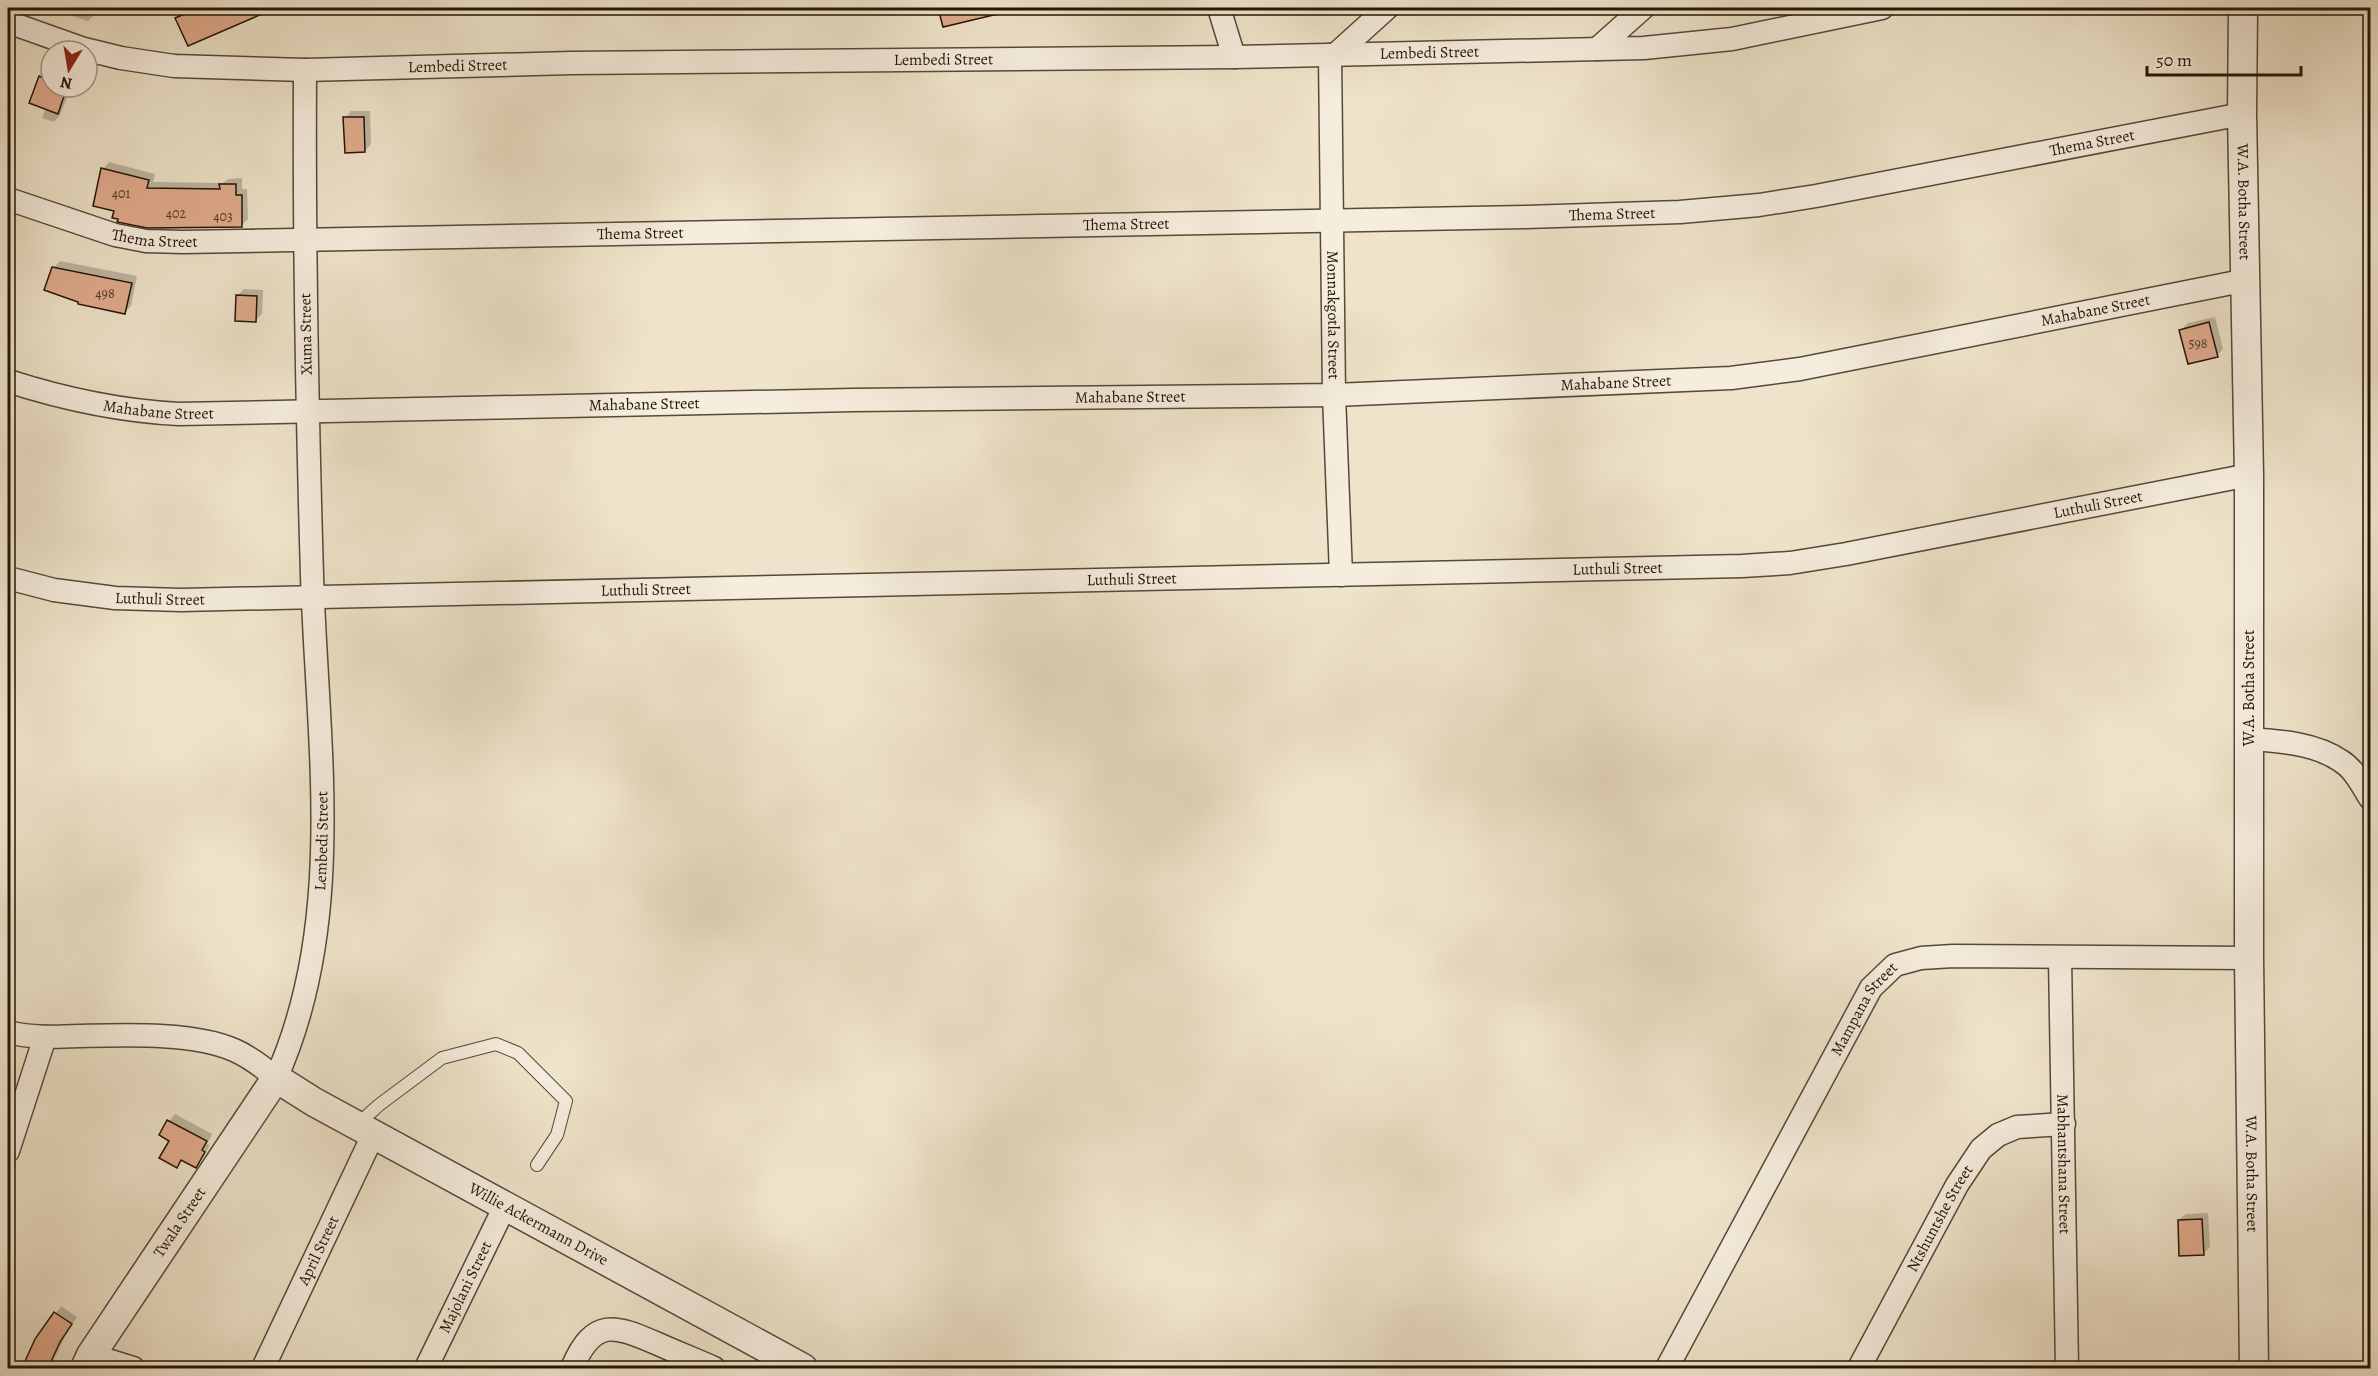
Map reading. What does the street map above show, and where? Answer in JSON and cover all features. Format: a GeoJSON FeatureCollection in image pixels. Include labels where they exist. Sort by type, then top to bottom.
{"type":"FeatureCollection","features":[{"type":"Feature","properties":{"kind":"street"},"geometry":{"type":"LineString","coordinates":[[1220,8],[1234,57]]}},
{"type":"Feature","properties":{"kind":"street"},"geometry":{"type":"LineString","coordinates":[[1333,55],[1387,8]]}},
{"type":"Feature","properties":{"kind":"street"},"geometry":{"type":"LineString","coordinates":[[1597,49],[1643,8]]}},
{"type":"Feature","properties":{"kind":"street","name":"Lembedi Street"},"geometry":{"type":"LineString","coordinates":[[8,22],[84,49],[121,58],[174,66],[304,70],[572,63],[1234,57],[1676,46],[1732,39],[1882,8]]}},
{"type":"Feature","properties":{"kind":"street","name":"W.A. Botha Street"},"geometry":{"type":"LineString","coordinates":[[2243,8],[2242,114],[2249,475],[2249,957],[2254,1368]]}},
{"type":"Feature","properties":{"kind":"street","name":"Monnakgotla Street"},"geometry":{"type":"LineString","coordinates":[[1333,55],[1334,395],[1341,575]]}},
{"type":"Feature","properties":{"kind":"street","name":"Xuma Street"},"geometry":{"type":"LineString","coordinates":[[304,70],[304,239],[313,597]]}},
{"type":"Feature","properties":{"kind":"street","name":"Thema Street"},"geometry":{"type":"LineString","coordinates":[[8,199],[115,235],[146,241],[1657,213],[1759,205],[1827,194],[2242,114]]}},
{"type":"Feature","properties":{"kind":"street","name":"Mahabane Street"},"geometry":{"type":"LineString","coordinates":[[8,381],[73,400],[139,412],[179,414],[842,400],[1334,395],[1731,378],[1800,369],[2247,280]]}},
{"type":"Feature","properties":{"kind":"street","name":"Luthuli Street"},"geometry":{"type":"LineString","coordinates":[[8,578],[54,590],[115,598],[181,600],[1790,563],[2249,475]]}},
{"type":"Feature","properties":{"kind":"street","name":"Lembedi Street"},"geometry":{"type":"LineString","coordinates":[[276,1078],[288,1052],[302,1004],[317,919],[322,863],[320,719],[313,597]]}},
{"type":"Feature","properties":{"kind":"street"},"geometry":{"type":"LineString","coordinates":[[2249,739],[2281,741],[2311,747],[2341,761],[2356,777],[2370,798]]}},
{"type":"Feature","properties":{"kind":"street","name":"Mampana Street"},"geometry":{"type":"LineString","coordinates":[[1667,1368],[1871,988],[1894,965],[1921,958],[1953,956],[2249,957]]}},
{"type":"Feature","properties":{"kind":"street","name":"Mabhantshana Street"},"geometry":{"type":"LineString","coordinates":[[2060,958],[2067,1368]]}},
{"type":"Feature","properties":{"kind":"street"},"geometry":{"type":"LineString","coordinates":[[8,1032],[45,1037],[117,1036],[207,1041],[233,1049],[259,1064],[276,1078]]}},
{"type":"Feature","properties":{"kind":"street"},"geometry":{"type":"LineString","coordinates":[[8,1151],[45,1037]]}},
{"type":"Feature","properties":{"kind":"street","name":"Willie Ackermann Drive"},"geometry":{"type":"LineString","coordinates":[[276,1078],[314,1102],[803,1368]]}},
{"type":"Feature","properties":{"kind":"street","name":"Twala Street"},"geometry":{"type":"LineString","coordinates":[[88,1362],[276,1078]]}},
{"type":"Feature","properties":{"kind":"street","name":"Ntshuntshe Street"},"geometry":{"type":"LineString","coordinates":[[1859,1368],[1957,1185],[1981,1149],[1998,1135],[2017,1127],[2064,1124]]}},
{"type":"Feature","properties":{"kind":"street","name":"April Street"},"geometry":{"type":"LineString","coordinates":[[263,1368],[366,1129]]}},
{"type":"Feature","properties":{"kind":"street","name":"Majolani Street"},"geometry":{"type":"LineString","coordinates":[[426,1368],[505,1206]]}},
{"type":"Feature","properties":{"kind":"street"},"geometry":{"type":"LineString","coordinates":[[573,1368],[580,1350],[590,1338],[608,1329],[627,1331],[714,1368]]}},
{"type":"Feature","properties":{"kind":"street"},"geometry":{"type":"LineString","coordinates":[[2054,1368],[2067,1346]]}},
{"type":"Feature","properties":{"kind":"street"},"geometry":{"type":"LineString","coordinates":[[88,1362],[133,1368]]}},
{"type":"Feature","properties":{"kind":"lane"},"geometry":{"type":"LineString","coordinates":[[366,1129],[379,1105],[442,1058],[496,1044],[518,1053],[566,1101],[557,1135],[537,1165]]}},
{"type":"Feature","properties":{"kind":"building"},"geometry":{"type":"Polygon","coordinates":[[[199,8],[276,8],[188,46],[175,18],[199,8]]]}},
{"type":"Feature","properties":{"kind":"building"},"geometry":{"type":"Polygon","coordinates":[[[938,8],[997,8],[998,14],[943,27],[938,8]]]}},
{"type":"Feature","properties":{"kind":"building"},"geometry":{"type":"Polygon","coordinates":[[[39,76],[39,99],[63,99],[58,114],[29,103],[39,76]]]}},
{"type":"Feature","properties":{"kind":"building"},"geometry":{"type":"Polygon","coordinates":[[[343,117],[364,117],[365,152],[345,153],[343,117]]]}},
{"type":"Feature","properties":{"kind":"building"},"geometry":{"type":"Polygon","coordinates":[[[101,168],[149,180],[147,188],[220,189],[219,184],[236,184],[236,195],[242,195],[242,227],[147,228],[117,222],[118,219],[112,218],[114,211],[93,206],[101,168]]]}},
{"type":"Feature","properties":{"kind":"building"},"geometry":{"type":"Polygon","coordinates":[[[52,267],[132,283],[125,314],[78,304],[78,302],[44,290],[52,267]]]}},
{"type":"Feature","properties":{"kind":"building"},"geometry":{"type":"Polygon","coordinates":[[[236,295],[257,296],[256,322],[235,321],[236,295]]]}},
{"type":"Feature","properties":{"kind":"building"},"geometry":{"type":"Polygon","coordinates":[[[2209,322],[2218,357],[2188,364],[2179,330],[2209,322]]]}},
{"type":"Feature","properties":{"kind":"building"},"geometry":{"type":"Polygon","coordinates":[[[167,1120],[207,1141],[202,1150],[205,1152],[196,1168],[181,1160],[177,1168],[159,1158],[169,1141],[159,1135],[167,1120]]]}},
{"type":"Feature","properties":{"kind":"building"},"geometry":{"type":"Polygon","coordinates":[[[2202,1219],[2204,1255],[2179,1256],[2178,1220],[2202,1219]]]}},
{"type":"Feature","properties":{"kind":"building"},"geometry":{"type":"Polygon","coordinates":[[[54,1312],[72,1324],[60,1342],[48,1368],[22,1368],[35,1339],[54,1312]]]}}]}
